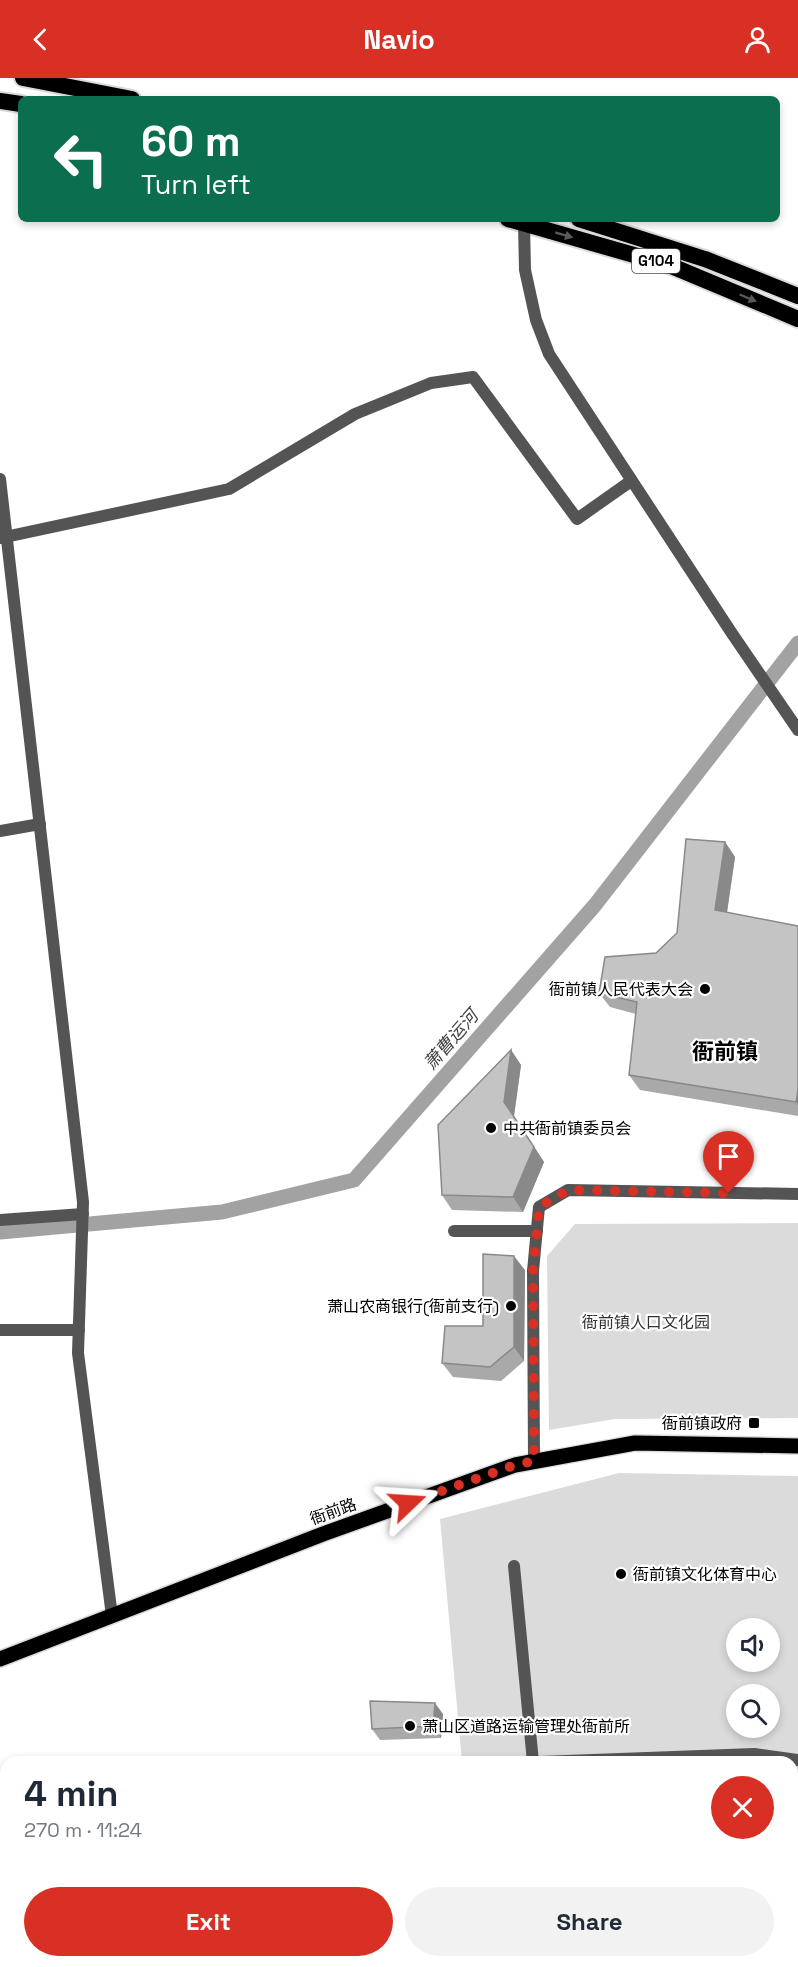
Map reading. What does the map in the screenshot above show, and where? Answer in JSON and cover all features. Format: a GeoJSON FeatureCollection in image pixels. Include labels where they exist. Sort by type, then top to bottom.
{"type":"FeatureCollection","features":[{"type":"Feature","properties":{"kind":"highway"},"geometry":{"type":"LineString","coordinates":[[23,78],[67,82],[121,96]]}},
{"type":"Feature","properties":{"kind":"highway"},"geometry":{"type":"LineString","coordinates":[[0,101],[18,104]]}},
{"type":"Feature","properties":{"kind":"highway","name":"G104"},"geometry":{"type":"LineString","coordinates":[[526,222],[669,265],[798,319]]}},
{"type":"Feature","properties":{"kind":"highway","name":"G104"},"geometry":{"type":"LineString","coordinates":[[588,222],[705,259],[798,296]]}},
{"type":"Feature","properties":{"kind":"main road","name":"衙前路"},"geometry":{"type":"LineString","coordinates":[[0,1659],[323,1534],[515,1465],[635,1443],[798,1446]]}},
{"type":"Feature","properties":{"kind":"street"},"geometry":{"type":"LineString","coordinates":[[519,222],[525,270],[536,320],[549,354],[798,730]]}},
{"type":"Feature","properties":{"kind":"street"},"geometry":{"type":"LineString","coordinates":[[3,538],[229,489],[355,414],[431,383],[473,377],[577,519],[631,481]]}},
{"type":"Feature","properties":{"kind":"street"},"geometry":{"type":"LineString","coordinates":[[0,478],[3,538],[40,824],[83,1208],[78,1353],[112,1616]]}},
{"type":"Feature","properties":{"kind":"street"},"geometry":{"type":"LineString","coordinates":[[0,831],[40,824]]}},
{"type":"Feature","properties":{"kind":"street"},"geometry":{"type":"LineString","coordinates":[[534,1461],[533,1271],[539,1207],[568,1190],[798,1194]]}},
{"type":"Feature","properties":{"kind":"street"},"geometry":{"type":"LineString","coordinates":[[0,1220],[83,1208]]}},
{"type":"Feature","properties":{"kind":"street"},"geometry":{"type":"LineString","coordinates":[[454,1231],[537,1231]]}},
{"type":"Feature","properties":{"kind":"street"},"geometry":{"type":"LineString","coordinates":[[0,1330],[79,1330]]}},
{"type":"Feature","properties":{"kind":"street"},"geometry":{"type":"LineString","coordinates":[[514,1566],[533,1756]]}},
{"type":"Feature","properties":{"kind":"street"},"geometry":{"type":"LineString","coordinates":[[700,1756],[754,1754],[769,1756]]}},
{"type":"Feature","properties":{"kind":"green space","name":"衙前镇人口文化园"},"geometry":{"type":"Polygon","coordinates":[[[798,1223],[798,1418],[615,1419],[549,1430],[547,1256],[575,1224],[798,1223]]]}},
{"type":"Feature","properties":{"kind":"green space","name":"衙前镇文化体育中心"},"geometry":{"type":"Polygon","coordinates":[[[619,1473],[798,1476],[798,1756],[461,1756],[440,1519],[619,1473]]]}},
{"type":"Feature","properties":{"kind":"building","name":"衙前镇人民代表大会"},"geometry":{"type":"Polygon","coordinates":[[[686,839],[725,842],[715,910],[798,926],[798,1090],[796,1102],[629,1075],[637,1002],[599,993],[605,957],[656,953],[677,933],[686,839]]]}},
{"type":"Feature","properties":{"kind":"building","name":"中共衙前镇委员会"},"geometry":{"type":"Polygon","coordinates":[[[511,1050],[504,1102],[534,1147],[513,1197],[442,1195],[438,1125],[511,1050]]]}},
{"type":"Feature","properties":{"kind":"building"},"geometry":{"type":"Polygon","coordinates":[[[483,1254],[514,1256],[514,1347],[490,1367],[442,1363],[445,1326],[483,1326],[483,1254]]]}},
{"type":"Feature","properties":{"kind":"building"},"geometry":{"type":"Polygon","coordinates":[[[370,1701],[435,1703],[433,1726],[372,1729],[370,1701]]]}},
{"type":"Feature","properties":{"kind":"waterway","name":"萧曹运河"},"geometry":{"type":"LineString","coordinates":[[0,1232],[222,1212],[354,1180],[595,905],[798,643]]}},
{"type":"Feature","properties":{"kind":"place","name":"衙前镇人民代表大会"},"geometry":{"type":"Point","coordinates":[705,989]}},
{"type":"Feature","properties":{"kind":"place","name":"中共衙前镇委员会"},"geometry":{"type":"Point","coordinates":[491,1128]}},
{"type":"Feature","properties":{"kind":"place","name":"萧山农商银行(衙前支行)"},"geometry":{"type":"Point","coordinates":[511,1306]}},
{"type":"Feature","properties":{"kind":"place","name":"衙前镇政府"},"geometry":{"type":"Point","coordinates":[754,1423]}},
{"type":"Feature","properties":{"kind":"place","name":"衙前镇文化体育中心"},"geometry":{"type":"Point","coordinates":[621,1574]}},
{"type":"Feature","properties":{"kind":"place","name":"萧山区道路运输管理处衙前所"},"geometry":{"type":"Point","coordinates":[410,1726]}},
{"type":"Feature","properties":{"kind":"district","name":"衙前镇"},"geometry":{"type":"Point","coordinates":[725,1051]}},
{"type":"Feature","properties":{"kind":"route"},"geometry":{"type":"LineString","coordinates":[[408,1503],[515,1465],[534,1461],[533,1271],[539,1207],[568,1190],[729,1193]]}}]}
